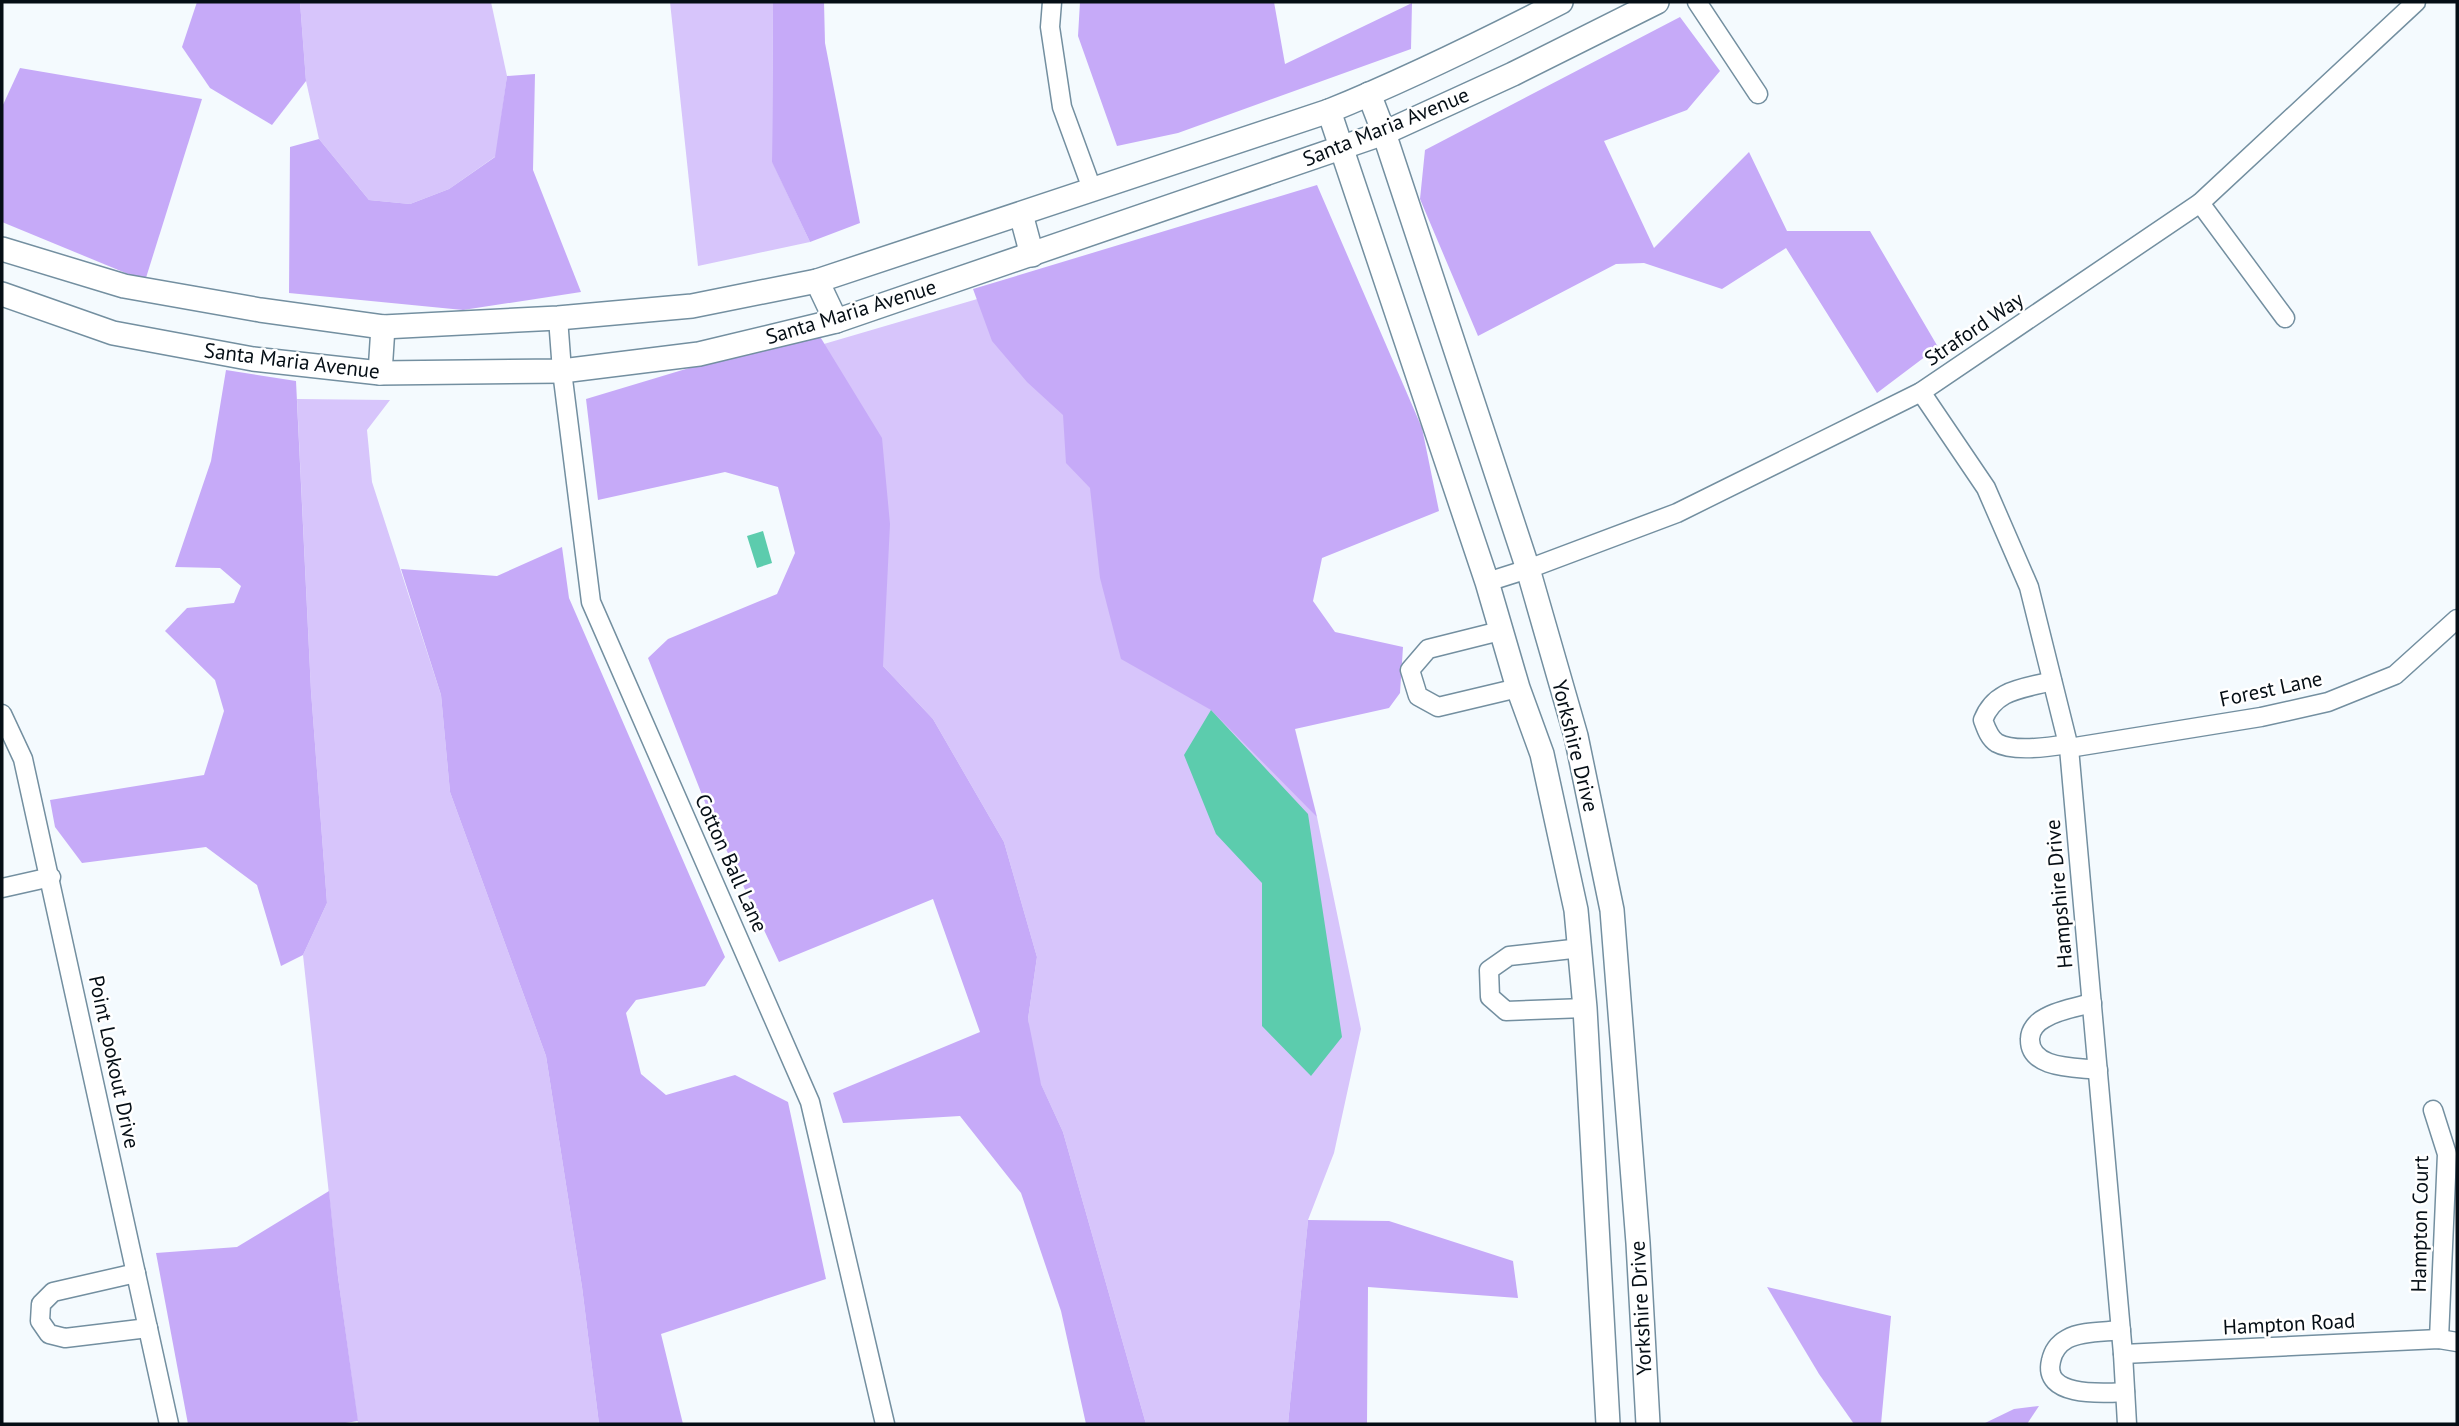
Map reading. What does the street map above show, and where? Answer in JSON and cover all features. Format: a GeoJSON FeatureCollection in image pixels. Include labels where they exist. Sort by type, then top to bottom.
{"type":"FeatureCollection","features":[{"type":"Feature","properties":{"kind":"street"},"geometry":{"type":"LineString","coordinates":[[1052,2],[1050,27],[1062,107],[1092,189]]}},
{"type":"Feature","properties":{"kind":"street","name":"Santa Maria Avenue"},"geometry":{"type":"LineString","coordinates":[[2,249],[124,286],[260,310],[383,327],[558,318],[692,306],[817,281],[1329,111],[1561,2]]}},
{"type":"Feature","properties":{"kind":"street","name":"Santa Maria Avenue"},"geometry":{"type":"LineString","coordinates":[[2,294],[113,333],[253,359],[380,373],[562,371],[699,354],[836,321],[1384,133],[1514,74],[1657,2]]}},
{"type":"Feature","properties":{"kind":"street"},"geometry":{"type":"LineString","coordinates":[[1697,2],[1758,94]]}},
{"type":"Feature","properties":{"kind":"street","name":"Straford Way"},"geometry":{"type":"LineString","coordinates":[[1487,582],[1677,513],[1921,392],[2200,203],[2416,2]]}},
{"type":"Feature","properties":{"kind":"street","name":"Yorkshire Drive"},"geometry":{"type":"LineString","coordinates":[[1369,94],[1528,569],[1576,736],[1612,910],[1648,1424]]}},
{"type":"Feature","properties":{"kind":"street","name":"Yorkshire Drive"},"geometry":{"type":"LineString","coordinates":[[1329,111],[1542,754],[1576,910],[1585,1008],[1608,1424]]}},
{"type":"Feature","properties":{"kind":"street"},"geometry":{"type":"LineString","coordinates":[[2200,203],[2286,318]]}},
{"type":"Feature","properties":{"kind":"street"},"geometry":{"type":"LineString","coordinates":[[1021,214],[1032,255]]}},
{"type":"Feature","properties":{"kind":"street"},"geometry":{"type":"LineString","coordinates":[[817,281],[836,321]]}},
{"type":"Feature","properties":{"kind":"street","name":"Cotton Ball Lane"},"geometry":{"type":"LineString","coordinates":[[558,318],[562,371],[591,602],[810,1102],[885,1424]]}},
{"type":"Feature","properties":{"kind":"street"},"geometry":{"type":"LineString","coordinates":[[380,373],[383,327]]}},
{"type":"Feature","properties":{"kind":"street","name":"Hampshire Drive"},"geometry":{"type":"LineString","coordinates":[[1921,392],[1986,488],[2029,587],[2069,746],[2127,1424]]}},
{"type":"Feature","properties":{"kind":"street","name":"Forest Lane"},"geometry":{"type":"LineString","coordinates":[[2052,681],[2000,695],[1988,706],[1983,720],[1987,733],[1995,742],[2010,747],[2069,746],[2262,717],[2328,702],[2395,675],[2457,619]]}},
{"type":"Feature","properties":{"kind":"street"},"geometry":{"type":"LineString","coordinates":[[1500,631],[1428,649],[1410,670],[1418,696],[1438,707],[1518,688]]}},
{"type":"Feature","properties":{"kind":"street","name":"Point Lookout Drive"},"geometry":{"type":"LineString","coordinates":[[2,714],[23,759],[51,877],[169,1424]]}},
{"type":"Feature","properties":{"kind":"street"},"geometry":{"type":"LineString","coordinates":[[2,888],[51,877]]}},
{"type":"Feature","properties":{"kind":"street"},"geometry":{"type":"LineString","coordinates":[[1581,948],[1509,956],[1489,970],[1490,997],[1506,1011],[1585,1008]]}},
{"type":"Feature","properties":{"kind":"street"},"geometry":{"type":"LineString","coordinates":[[2092,1003],[2044,1018],[2032,1029],[2029,1038],[2031,1049],[2038,1058],[2053,1064],[2098,1070]]}},
{"type":"Feature","properties":{"kind":"street","name":"Hampton Court"},"geometry":{"type":"LineString","coordinates":[[2433,1110],[2446,1154],[2448,1341]]}},
{"type":"Feature","properties":{"kind":"street"},"geometry":{"type":"LineString","coordinates":[[1599,1270],[1639,1268]]}},
{"type":"Feature","properties":{"kind":"street"},"geometry":{"type":"LineString","coordinates":[[136,1273],[53,1292],[41,1304],[40,1321],[49,1334],[65,1338],[148,1328]]}},
{"type":"Feature","properties":{"kind":"street"},"geometry":{"type":"LineString","coordinates":[[2121,1330],[2068,1339],[2053,1350],[2049,1365],[2055,1380],[2066,1388],[2094,1394],[2125,1392]]}},
{"type":"Feature","properties":{"kind":"street","name":"Hampton Road"},"geometry":{"type":"LineString","coordinates":[[2123,1354],[2448,1341]]}},
{"type":"Feature","properties":{"kind":"shaded area"},"geometry":{"type":"Polygon","coordinates":[[[197,2],[300,2],[306,81],[272,125],[210,88],[182,47],[197,2]]]}},
{"type":"Feature","properties":{"kind":"shaded area"},"geometry":{"type":"Polygon","coordinates":[[[300,2],[491,2],[507,76],[496,156],[449,189],[410,204],[369,200],[319,139],[306,81],[300,2]]]}},
{"type":"Feature","properties":{"kind":"shaded area"},"geometry":{"type":"Polygon","coordinates":[[[670,2],[773,2],[772,161],[810,242],[698,266],[670,2]]]}},
{"type":"Feature","properties":{"kind":"shaded area"},"geometry":{"type":"Polygon","coordinates":[[[773,2],[824,2],[825,43],[860,223],[810,242],[772,162],[773,2]]]}},
{"type":"Feature","properties":{"kind":"shaded area"},"geometry":{"type":"Polygon","coordinates":[[[1080,2],[1274,2],[1285,64],[1412,3],[1411,49],[1178,133],[1117,146],[1078,36],[1080,2]]]}},
{"type":"Feature","properties":{"kind":"shaded area"},"geometry":{"type":"Polygon","coordinates":[[[1680,17],[1720,71],[1687,110],[1604,141],[1654,248],[1749,152],[1787,231],[1870,231],[1938,347],[1877,393],[1786,248],[1722,289],[1644,263],[1616,264],[1478,336],[1420,199],[1425,150],[1680,17]]]}},
{"type":"Feature","properties":{"kind":"shaded area"},"geometry":{"type":"Polygon","coordinates":[[[20,68],[202,99],[145,281],[2,222],[2,107],[20,68]]]}},
{"type":"Feature","properties":{"kind":"shaded area"},"geometry":{"type":"Polygon","coordinates":[[[535,74],[533,170],[581,292],[463,310],[289,293],[290,147],[319,139],[369,200],[410,204],[449,189],[495,157],[507,76],[535,74]]]}},
{"type":"Feature","properties":{"kind":"shaded area"},"geometry":{"type":"Polygon","coordinates":[[[1317,185],[1422,428],[1439,511],[1322,558],[1313,601],[1335,632],[1403,647],[1400,693],[1389,708],[1295,729],[1317,817],[1211,710],[1121,659],[1100,578],[1090,488],[1066,463],[1063,415],[1027,382],[992,341],[973,289],[1317,185]]]}},
{"type":"Feature","properties":{"kind":"shaded area"},"geometry":{"type":"Polygon","coordinates":[[[1008,290],[1317,817],[1361,1029],[1334,1153],[1308,1220],[1288,1424],[1146,1424],[1063,1132],[1034,1069],[1028,1019],[1037,957],[1004,842],[933,719],[866,648],[800,351],[1008,290]]]}},
{"type":"Feature","properties":{"kind":"shaded area"},"geometry":{"type":"Polygon","coordinates":[[[816,330],[882,438],[890,524],[883,666],[933,719],[1004,842],[1037,957],[1028,1019],[1041,1084],[1063,1132],[1146,1424],[1086,1424],[1061,1311],[1021,1193],[960,1116],[843,1123],[833,1093],[980,1032],[933,899],[779,962],[710,815],[648,658],[668,639],[777,594],[795,553],[778,487],[725,472],[598,500],[586,399],[816,330]]]}},
{"type":"Feature","properties":{"kind":"shaded area"},"geometry":{"type":"Polygon","coordinates":[[[226,370],[296,381],[311,691],[327,903],[303,955],[281,966],[257,885],[206,847],[82,863],[55,827],[50,800],[204,775],[224,711],[215,680],[165,631],[187,608],[234,603],[241,586],[220,568],[175,567],[211,461],[226,370]]]}},
{"type":"Feature","properties":{"kind":"shaded area"},"geometry":{"type":"Polygon","coordinates":[[[297,399],[390,400],[367,430],[372,482],[441,695],[450,792],[546,1056],[582,1287],[599,1424],[358,1424],[338,1277],[303,955],[327,903],[311,691],[297,399]]]}},
{"type":"Feature","properties":{"kind":"shaded area"},"geometry":{"type":"Polygon","coordinates":[[[763,531],[772,563],[757,568],[747,536],[763,531]]]}},
{"type":"Feature","properties":{"kind":"shaded area"},"geometry":{"type":"Polygon","coordinates":[[[562,547],[569,598],[725,957],[705,986],[636,1000],[626,1013],[641,1074],[666,1095],[735,1075],[788,1102],[826,1279],[661,1334],[683,1424],[599,1424],[582,1287],[546,1056],[450,792],[441,695],[401,569],[497,576],[562,547]]]}},
{"type":"Feature","properties":{"kind":"shaded area"},"geometry":{"type":"Polygon","coordinates":[[[1211,710],[1308,814],[1342,1037],[1311,1076],[1262,1026],[1262,883],[1216,834],[1184,755],[1211,710]]]}},
{"type":"Feature","properties":{"kind":"shaded area"},"geometry":{"type":"Polygon","coordinates":[[[329,1191],[358,1421],[339,1424],[188,1424],[156,1253],[237,1247],[329,1191]]]}},
{"type":"Feature","properties":{"kind":"shaded area"},"geometry":{"type":"Polygon","coordinates":[[[1308,1220],[1389,1221],[1513,1261],[1518,1298],[1368,1287],[1367,1424],[1288,1424],[1308,1220]]]}},
{"type":"Feature","properties":{"kind":"shaded area"},"geometry":{"type":"Polygon","coordinates":[[[1767,1287],[1891,1316],[1881,1424],[1854,1424],[1819,1374],[1767,1287]]]}},
{"type":"Feature","properties":{"kind":"shaded area"},"geometry":{"type":"Polygon","coordinates":[[[2039,1406],[2027,1424],[1983,1424],[2014,1409],[2039,1406]]]}}]}
